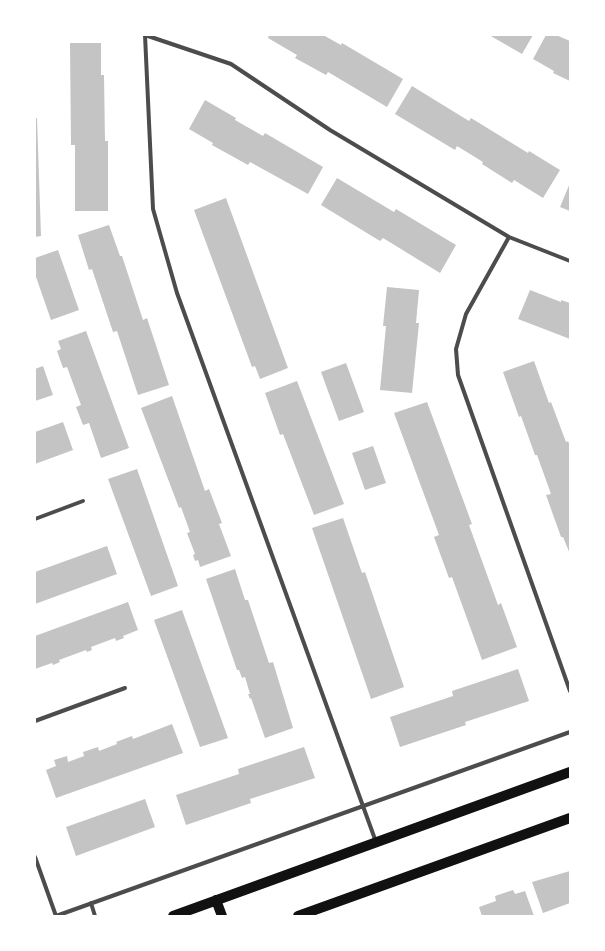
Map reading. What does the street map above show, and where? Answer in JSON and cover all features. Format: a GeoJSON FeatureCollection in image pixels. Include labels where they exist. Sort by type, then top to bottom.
{"type":"FeatureCollection","features":[{"type":"Feature","properties":{"kind":"main road"},"geometry":{"type":"LineString","coordinates":[[173,916],[570,772]]}},
{"type":"Feature","properties":{"kind":"main road"},"geometry":{"type":"LineString","coordinates":[[298,916],[570,818]]}},
{"type":"Feature","properties":{"kind":"main road"},"geometry":{"type":"LineString","coordinates":[[216,900],[222,916]]}},
{"type":"Feature","properties":{"kind":"lane"},"geometry":{"type":"LineString","coordinates":[[376,842],[176,293],[153,209],[145,35],[231,64],[330,130],[509,237],[570,262]]}},
{"type":"Feature","properties":{"kind":"lane"},"geometry":{"type":"LineString","coordinates":[[509,237],[466,314],[456,348],[458,375],[570,691]]}},
{"type":"Feature","properties":{"kind":"lane"},"geometry":{"type":"LineString","coordinates":[[35,519],[83,501]]}},
{"type":"Feature","properties":{"kind":"lane"},"geometry":{"type":"LineString","coordinates":[[35,721],[125,688]]}},
{"type":"Feature","properties":{"kind":"lane"},"geometry":{"type":"LineString","coordinates":[[35,857],[56,916],[570,732]]}},
{"type":"Feature","properties":{"kind":"lane"},"geometry":{"type":"LineString","coordinates":[[91,904],[96,916]]}},
{"type":"Feature","properties":{"kind":"building"},"geometry":{"type":"Polygon","coordinates":[[[269,35],[323,35],[341,45],[342,43],[403,79],[387,107],[328,72],[326,75],[295,58],[297,55],[268,38],[269,35]]]}},
{"type":"Feature","properties":{"kind":"building"},"geometry":{"type":"Polygon","coordinates":[[[489,35],[533,35],[522,54],[489,35]]]}},
{"type":"Feature","properties":{"kind":"building"},"geometry":{"type":"Polygon","coordinates":[[[546,35],[556,35],[570,41],[570,81],[553,73],[554,71],[533,59],[546,35]]]}},
{"type":"Feature","properties":{"kind":"building"},"geometry":{"type":"Polygon","coordinates":[[[70,43],[101,43],[101,75],[104,75],[105,141],[108,141],[108,211],[75,211],[75,145],[71,145],[70,43]]]}},
{"type":"Feature","properties":{"kind":"building"},"geometry":{"type":"Polygon","coordinates":[[[412,86],[469,121],[471,118],[560,170],[543,198],[514,180],[512,183],[457,146],[455,150],[395,114],[412,86]]]}},
{"type":"Feature","properties":{"kind":"building"},"geometry":{"type":"Polygon","coordinates":[[[205,100],[263,136],[265,133],[323,167],[308,194],[250,162],[248,165],[212,145],[213,143],[189,129],[205,100]]]}},
{"type":"Feature","properties":{"kind":"building"},"geometry":{"type":"Polygon","coordinates":[[[37,118],[41,236],[35,237],[35,119],[37,118]]]}},
{"type":"Feature","properties":{"kind":"building"},"geometry":{"type":"Polygon","coordinates":[[[337,178],[394,212],[396,209],[456,245],[440,273],[383,238],[380,241],[321,205],[337,178]]]}},
{"type":"Feature","properties":{"kind":"building"},"geometry":{"type":"Polygon","coordinates":[[[570,183],[570,211],[560,207],[570,183]]]}},
{"type":"Feature","properties":{"kind":"building"},"geometry":{"type":"Polygon","coordinates":[[[226,198],[288,368],[260,379],[255,366],[252,367],[194,210],[226,198]]]}},
{"type":"Feature","properties":{"kind":"building"},"geometry":{"type":"Polygon","coordinates":[[[109,225],[120,256],[122,256],[143,320],[147,318],[169,385],[138,395],[117,331],[113,332],[92,269],[89,270],[78,235],[109,225]]]}},
{"type":"Feature","properties":{"kind":"building"},"geometry":{"type":"Polygon","coordinates":[[[58,250],[79,310],[51,320],[35,274],[35,258],[58,250]]]}},
{"type":"Feature","properties":{"kind":"building"},"geometry":{"type":"Polygon","coordinates":[[[387,287],[419,290],[416,323],[419,323],[412,393],[380,390],[386,326],[383,326],[387,287]]]}},
{"type":"Feature","properties":{"kind":"building"},"geometry":{"type":"Polygon","coordinates":[[[530,290],[561,302],[561,300],[570,303],[570,339],[518,319],[530,290]]]}},
{"type":"Feature","properties":{"kind":"building"},"geometry":{"type":"Polygon","coordinates":[[[86,331],[129,448],[101,458],[89,423],[83,425],[76,407],[81,405],[67,367],[63,368],[57,351],[61,349],[58,341],[86,331]]]}},
{"type":"Feature","properties":{"kind":"building"},"geometry":{"type":"Polygon","coordinates":[[[534,361],[549,403],[551,402],[566,442],[568,441],[570,446],[570,554],[563,537],[561,537],[546,495],[551,494],[537,455],[535,455],[521,416],[519,417],[503,372],[534,361]]]}},
{"type":"Feature","properties":{"kind":"building"},"geometry":{"type":"Polygon","coordinates":[[[346,363],[364,412],[339,421],[321,372],[346,363]]]}},
{"type":"Feature","properties":{"kind":"building"},"geometry":{"type":"Polygon","coordinates":[[[43,366],[53,395],[35,401],[35,369],[43,366]]]}},
{"type":"Feature","properties":{"kind":"building"},"geometry":{"type":"Polygon","coordinates":[[[297,381],[344,504],[314,515],[283,434],[280,435],[265,393],[297,381]]]}},
{"type":"Feature","properties":{"kind":"building"},"geometry":{"type":"Polygon","coordinates":[[[172,396],[205,491],[209,489],[222,523],[219,524],[231,556],[200,567],[198,560],[195,561],[193,555],[195,554],[187,533],[190,532],[181,507],[179,508],[141,408],[172,396]]]}},
{"type":"Feature","properties":{"kind":"building"},"geometry":{"type":"Polygon","coordinates":[[[427,402],[472,524],[469,525],[498,605],[501,603],[517,647],[482,660],[452,577],[449,578],[434,537],[439,535],[394,413],[427,402]]]}},
{"type":"Feature","properties":{"kind":"building"},"geometry":{"type":"Polygon","coordinates":[[[63,422],[73,450],[35,464],[35,432],[63,422]]]}},
{"type":"Feature","properties":{"kind":"building"},"geometry":{"type":"Polygon","coordinates":[[[373,446],[386,483],[365,490],[352,453],[373,446]]]}},
{"type":"Feature","properties":{"kind":"building"},"geometry":{"type":"Polygon","coordinates":[[[137,469],[178,586],[151,596],[108,479],[137,469]]]}},
{"type":"Feature","properties":{"kind":"building"},"geometry":{"type":"Polygon","coordinates":[[[343,518],[362,573],[365,572],[404,687],[371,699],[312,528],[343,518]]]}},
{"type":"Feature","properties":{"kind":"building"},"geometry":{"type":"Polygon","coordinates":[[[107,546],[117,574],[35,604],[35,572],[107,546]]]}},
{"type":"Feature","properties":{"kind":"building"},"geometry":{"type":"Polygon","coordinates":[[[235,569],[245,600],[248,600],[269,663],[273,662],[293,728],[265,738],[248,694],[250,694],[245,677],[242,678],[239,670],[237,670],[206,579],[235,569]]]}},
{"type":"Feature","properties":{"kind":"building"},"geometry":{"type":"Polygon","coordinates":[[[128,602],[138,630],[123,636],[124,638],[116,641],[115,638],[91,647],[92,650],[87,652],[86,650],[59,660],[60,662],[53,665],[52,663],[35,669],[35,636],[128,602]]]}},
{"type":"Feature","properties":{"kind":"building"},"geometry":{"type":"Polygon","coordinates":[[[182,610],[228,738],[200,747],[154,620],[182,610]]]}},
{"type":"Feature","properties":{"kind":"building"},"geometry":{"type":"Polygon","coordinates":[[[518,669],[529,701],[465,722],[466,725],[400,747],[390,717],[453,696],[452,691],[518,669]]]}},
{"type":"Feature","properties":{"kind":"building"},"geometry":{"type":"Polygon","coordinates":[[[172,724],[183,753],[56,798],[46,770],[56,766],[54,760],[67,756],[68,762],[84,756],[83,752],[98,747],[99,751],[132,736],[133,739],[172,724]]]}},
{"type":"Feature","properties":{"kind":"building"},"geometry":{"type":"Polygon","coordinates":[[[304,747],[315,778],[250,799],[251,803],[186,825],[176,795],[239,774],[238,769],[304,747]]]}},
{"type":"Feature","properties":{"kind":"building"},"geometry":{"type":"Polygon","coordinates":[[[145,799],[155,827],[76,856],[66,827],[145,799]]]}},
{"type":"Feature","properties":{"kind":"building"},"geometry":{"type":"Polygon","coordinates":[[[570,871],[570,903],[543,913],[532,882],[570,871]]]}},
{"type":"Feature","properties":{"kind":"building"},"geometry":{"type":"Polygon","coordinates":[[[513,890],[515,894],[525,891],[534,916],[482,916],[479,907],[496,901],[495,896],[513,890]]]}}]}
